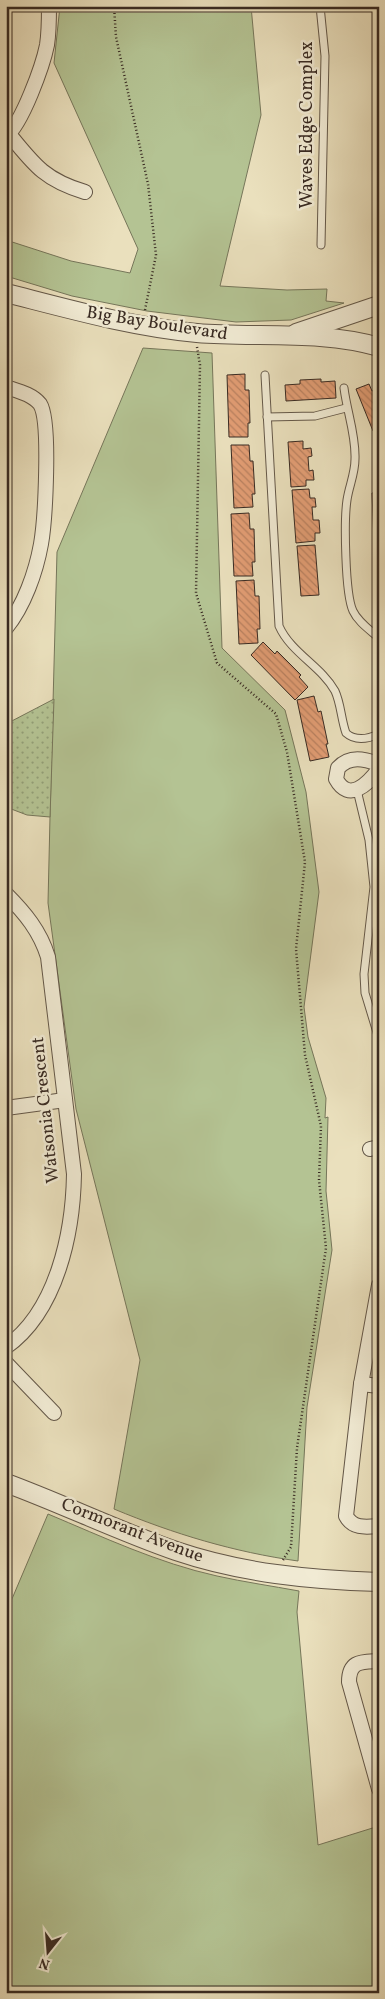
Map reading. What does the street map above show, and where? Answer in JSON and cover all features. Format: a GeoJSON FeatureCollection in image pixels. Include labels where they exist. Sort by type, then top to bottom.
{"type":"FeatureCollection","features":[{"type":"Feature","properties":{"kind":"street"},"geometry":{"type":"LineString","coordinates":[[49,6],[47,43],[43,59],[19,120],[7,135],[46,175],[66,186],[85,192]]}},
{"type":"Feature","properties":{"kind":"street","name":"Big Bay Boulevard"},"geometry":{"type":"LineString","coordinates":[[6,288],[27,298]]}},
{"type":"Feature","properties":{"kind":"street","name":"Big Bay Boulevard"},"geometry":{"type":"LineString","coordinates":[[6,293],[78,312],[194,333],[254,337],[288,336],[353,341],[379,347]]}},
{"type":"Feature","properties":{"kind":"street","name":"Big Bay Boulevard"},"geometry":{"type":"LineString","coordinates":[[288,336],[379,305]]}},
{"type":"Feature","properties":{"kind":"street"},"geometry":{"type":"LineString","coordinates":[[6,387],[36,399],[41,406],[46,427],[41,544],[19,608],[6,628]]}},
{"type":"Feature","properties":{"kind":"street"},"geometry":{"type":"LineString","coordinates":[[379,764],[367,760],[349,760],[338,768],[336,779],[339,785],[350,790],[357,790],[369,781],[379,769]]}},
{"type":"Feature","properties":{"kind":"street","name":"Watsonia Crescent"},"geometry":{"type":"LineString","coordinates":[[6,894],[36,928],[48,957],[74,1174],[74,1190],[66,1241],[52,1291],[43,1308],[15,1341],[6,1347]]}},
{"type":"Feature","properties":{"kind":"street"},"geometry":{"type":"LineString","coordinates":[[6,1108],[65,1100]]}},
{"type":"Feature","properties":{"kind":"street"},"geometry":{"type":"LineString","coordinates":[[379,1285],[361,1384],[346,1516],[355,1525],[363,1527],[379,1526]]}},
{"type":"Feature","properties":{"kind":"street"},"geometry":{"type":"LineString","coordinates":[[6,1363],[54,1413]]}},
{"type":"Feature","properties":{"kind":"street"},"geometry":{"type":"LineString","coordinates":[[361,1384],[379,1386]]}},
{"type":"Feature","properties":{"kind":"street","name":"Cormorant Avenue"},"geometry":{"type":"LineString","coordinates":[[6,1482],[151,1541],[209,1561],[299,1577],[379,1582]]}},
{"type":"Feature","properties":{"kind":"street"},"geometry":{"type":"LineString","coordinates":[[379,1661],[357,1664],[352,1667],[349,1673],[349,1682],[379,1789]]}},
{"type":"Feature","properties":{"kind":"lane","name":"Waves Edge Complex"},"geometry":{"type":"LineString","coordinates":[[320,6],[325,56],[320,245]]}},
{"type":"Feature","properties":{"kind":"lane"},"geometry":{"type":"LineString","coordinates":[[265,375],[279,626],[284,637],[328,681],[335,692],[346,733],[358,739],[378,736]]}},
{"type":"Feature","properties":{"kind":"lane"},"geometry":{"type":"LineString","coordinates":[[344,388],[346,408],[352,425],[355,458],[345,518],[348,588],[353,610],[358,618],[379,638]]}},
{"type":"Feature","properties":{"kind":"lane"},"geometry":{"type":"LineString","coordinates":[[267,417],[315,416],[346,408]]}},
{"type":"Feature","properties":{"kind":"lane"},"geometry":{"type":"LineString","coordinates":[[357,790],[369,840],[376,887],[364,974],[365,994],[379,1039]]}},
{"type":"Feature","properties":{"kind":"path"},"geometry":{"type":"LineString","coordinates":[[114,6],[116,37],[148,184],[156,255],[142,325]]}},
{"type":"Feature","properties":{"kind":"path"},"geometry":{"type":"LineString","coordinates":[[194,333],[200,365],[196,593],[217,663],[276,714],[287,752],[305,862],[296,948],[305,1055],[322,1126],[319,1180],[326,1248],[297,1448],[290,1547],[281,1564]]}},
{"type":"Feature","properties":{"kind":"green space"},"geometry":{"type":"Polygon","coordinates":[[[60,6],[251,6],[261,115],[220,286],[287,290],[327,289],[326,301],[344,303],[291,320],[236,322],[147,311],[72,296],[6,276],[6,240],[71,261],[130,273],[138,249],[54,63],[60,6]]]}},
{"type":"Feature","properties":{"kind":"green space"},"geometry":{"type":"Polygon","coordinates":[[[143,348],[212,353],[222,648],[285,710],[306,792],[319,892],[304,1007],[308,1037],[326,1098],[325,1118],[328,1117],[326,1191],[332,1250],[307,1407],[298,1561],[251,1553],[204,1541],[114,1509],[140,1360],[76,1109],[48,903],[50,817],[57,552],[143,348]]]}},
{"type":"Feature","properties":{"kind":"green space"},"geometry":{"type":"Polygon","coordinates":[[[54,699],[50,817],[27,815],[6,807],[6,724],[54,699]]]}},
{"type":"Feature","properties":{"kind":"green space"},"geometry":{"type":"Polygon","coordinates":[[[48,1514],[131,1549],[195,1571],[299,1591],[297,1612],[318,1845],[379,1826],[379,1993],[6,1993],[6,1613],[48,1514]]]}},
{"type":"Feature","properties":{"kind":"building"},"geometry":{"type":"Polygon","coordinates":[[[245,374],[245,390],[249,390],[250,423],[248,423],[248,437],[229,437],[227,375],[245,374]]]}},
{"type":"Feature","properties":{"kind":"building"},"geometry":{"type":"Polygon","coordinates":[[[321,379],[321,382],[335,381],[336,398],[286,401],[285,385],[300,384],[300,380],[321,379]]]}},
{"type":"Feature","properties":{"kind":"building"},"geometry":{"type":"Polygon","coordinates":[[[369,384],[372,391],[379,388],[379,429],[373,431],[356,389],[369,384]]]}},
{"type":"Feature","properties":{"kind":"building"},"geometry":{"type":"Polygon","coordinates":[[[303,441],[303,449],[311,448],[312,456],[308,457],[309,471],[313,470],[314,480],[306,480],[306,486],[291,487],[288,442],[303,441]]]}},
{"type":"Feature","properties":{"kind":"building"},"geometry":{"type":"Polygon","coordinates":[[[375,442],[379,442],[379,487],[378,487],[375,442]]]}},
{"type":"Feature","properties":{"kind":"building"},"geometry":{"type":"Polygon","coordinates":[[[231,445],[249,445],[250,461],[253,461],[255,494],[252,494],[253,507],[234,508],[231,445]]]}},
{"type":"Feature","properties":{"kind":"building"},"geometry":{"type":"Polygon","coordinates":[[[309,489],[310,498],[315,498],[316,507],[312,507],[313,520],[319,520],[320,533],[315,533],[315,541],[296,543],[292,490],[309,489]]]}},
{"type":"Feature","properties":{"kind":"building"},"geometry":{"type":"Polygon","coordinates":[[[379,492],[379,542],[374,542],[372,493],[379,492]]]}},
{"type":"Feature","properties":{"kind":"building"},"geometry":{"type":"Polygon","coordinates":[[[249,513],[250,529],[254,529],[255,562],[252,562],[253,576],[234,576],[231,514],[249,513]]]}},
{"type":"Feature","properties":{"kind":"building"},"geometry":{"type":"Polygon","coordinates":[[[315,545],[319,595],[301,596],[297,546],[315,545]]]}},
{"type":"Feature","properties":{"kind":"building"},"geometry":{"type":"Polygon","coordinates":[[[254,580],[255,596],[259,596],[260,629],[257,629],[258,643],[239,644],[236,581],[254,580]]]}},
{"type":"Feature","properties":{"kind":"building"},"geometry":{"type":"Polygon","coordinates":[[[263,642],[275,654],[277,651],[301,675],[299,677],[308,687],[295,700],[251,655],[263,642]]]}},
{"type":"Feature","properties":{"kind":"building"},"geometry":{"type":"Polygon","coordinates":[[[314,696],[318,712],[321,711],[329,757],[310,761],[297,700],[314,696]]]}}]}
